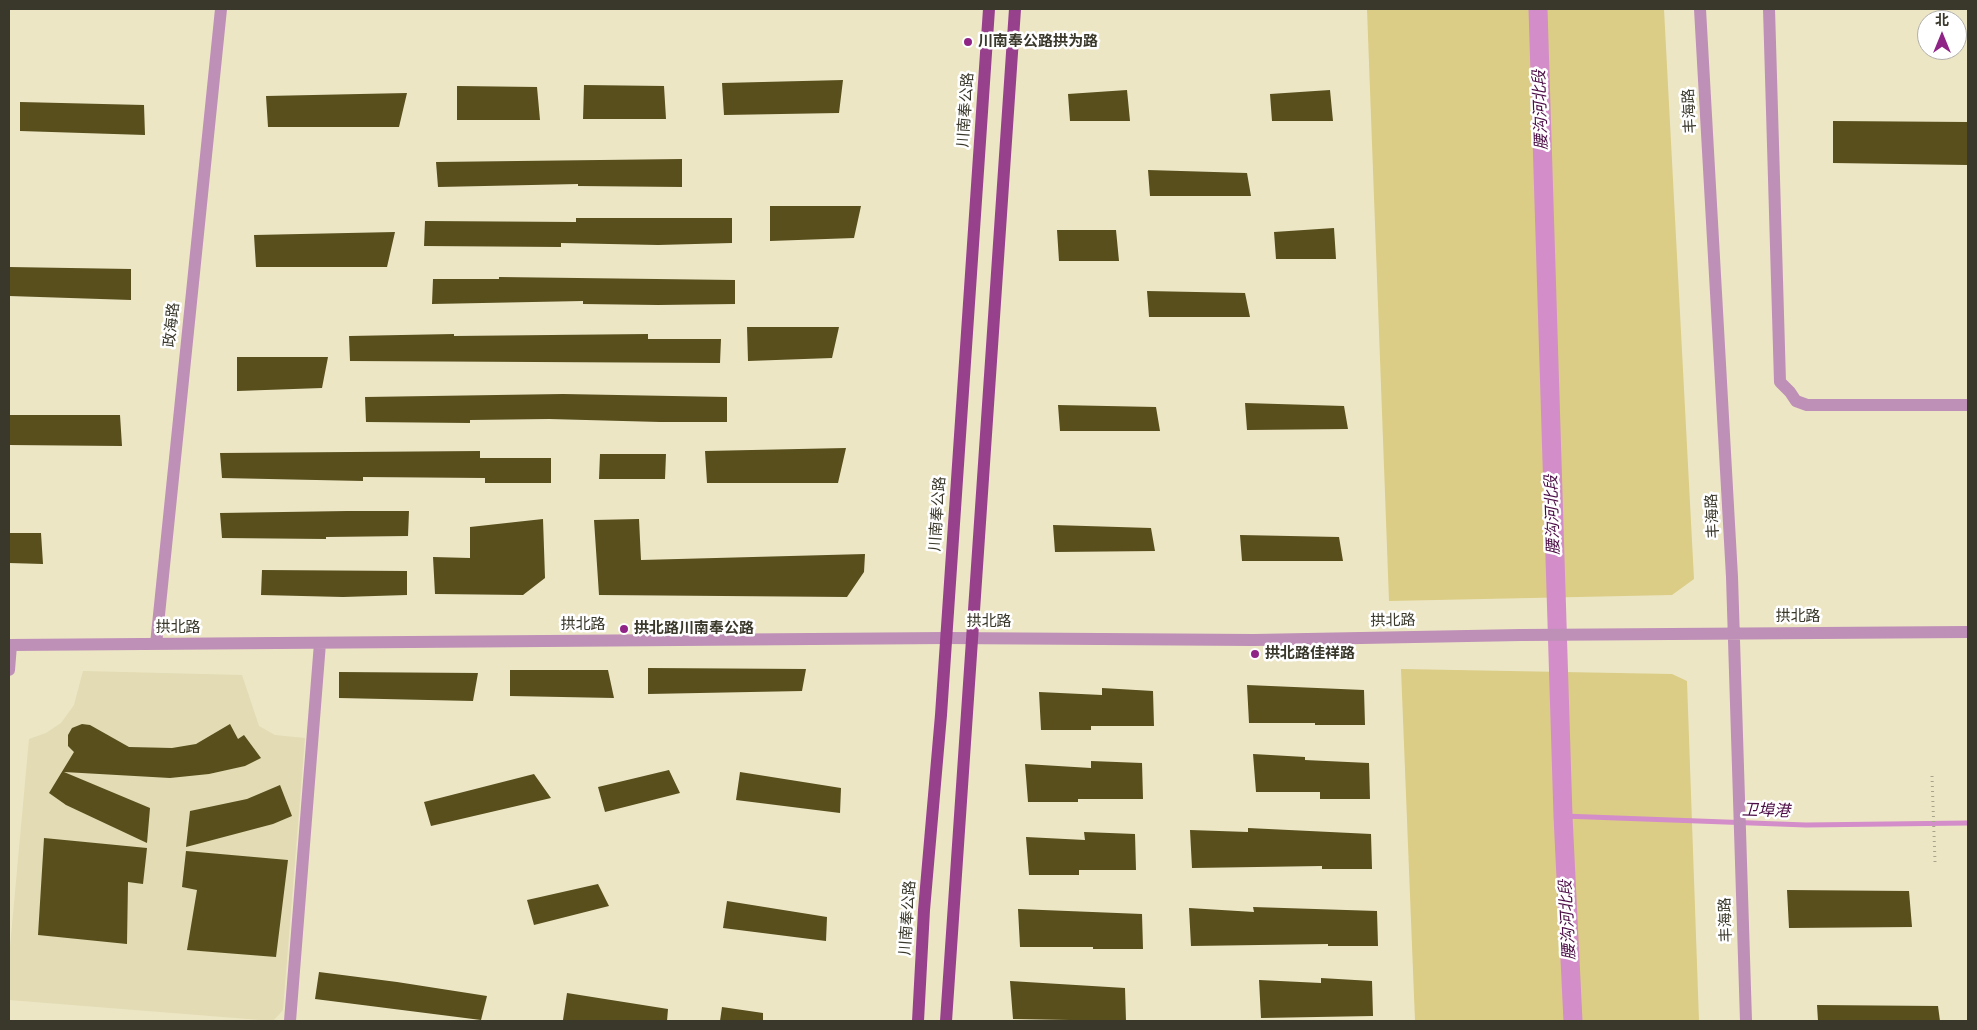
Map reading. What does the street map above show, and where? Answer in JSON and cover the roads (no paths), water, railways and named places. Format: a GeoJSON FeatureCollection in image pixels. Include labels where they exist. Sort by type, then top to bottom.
{"type":"FeatureCollection","features":[{"type":"Feature","properties":{"kind":"main road","name":"川南奉公路"},"geometry":{"type":"LineString","coordinates":[[918,1021],[924,910],[946,638],[989,9]]}},
{"type":"Feature","properties":{"kind":"main road"},"geometry":{"type":"LineString","coordinates":[[946,1021],[1015,9]]}},
{"type":"Feature","properties":{"kind":"street","name":"政海路"},"geometry":{"type":"LineString","coordinates":[[156,644],[221,9]]}},
{"type":"Feature","properties":{"kind":"street","name":"丰海路"},"geometry":{"type":"LineString","coordinates":[[1700,9],[1734,633],[1746,1021]]}},
{"type":"Feature","properties":{"kind":"street"},"geometry":{"type":"LineString","coordinates":[[1769,9],[1780,382],[1790,392],[1796,402],[1806,405],[1968,405]]}},
{"type":"Feature","properties":{"kind":"street","name":"拱北路"},"geometry":{"type":"LineString","coordinates":[[10,645],[946,638],[1254,640],[1597,634],[1968,632]]}},
{"type":"Feature","properties":{"kind":"street"},"geometry":{"type":"LineString","coordinates":[[290,1021],[320,643]]}},
{"type":"Feature","properties":{"kind":"street"},"geometry":{"type":"LineString","coordinates":[[9,670],[10,645]]}},
{"type":"Feature","properties":{"kind":"waterway","name":"腰沟河北段"},"geometry":{"type":"LineString","coordinates":[[1538,9],[1563,816],[1573,1021]]}},
{"type":"Feature","properties":{"kind":"waterway","name":"卫埠港"},"geometry":{"type":"LineString","coordinates":[[1563,816],[1806,825],[1968,823]]}},
{"type":"Feature","properties":{"kind":"place","name":"川南奉公路拱为路"},"geometry":{"type":"Point","coordinates":[968,42]}},
{"type":"Feature","properties":{"kind":"place","name":"拱北路川南奉公路"},"geometry":{"type":"Point","coordinates":[624,629]}},
{"type":"Feature","properties":{"kind":"place","name":"拱北路佳祥路"},"geometry":{"type":"Point","coordinates":[1255,654]}}]}
